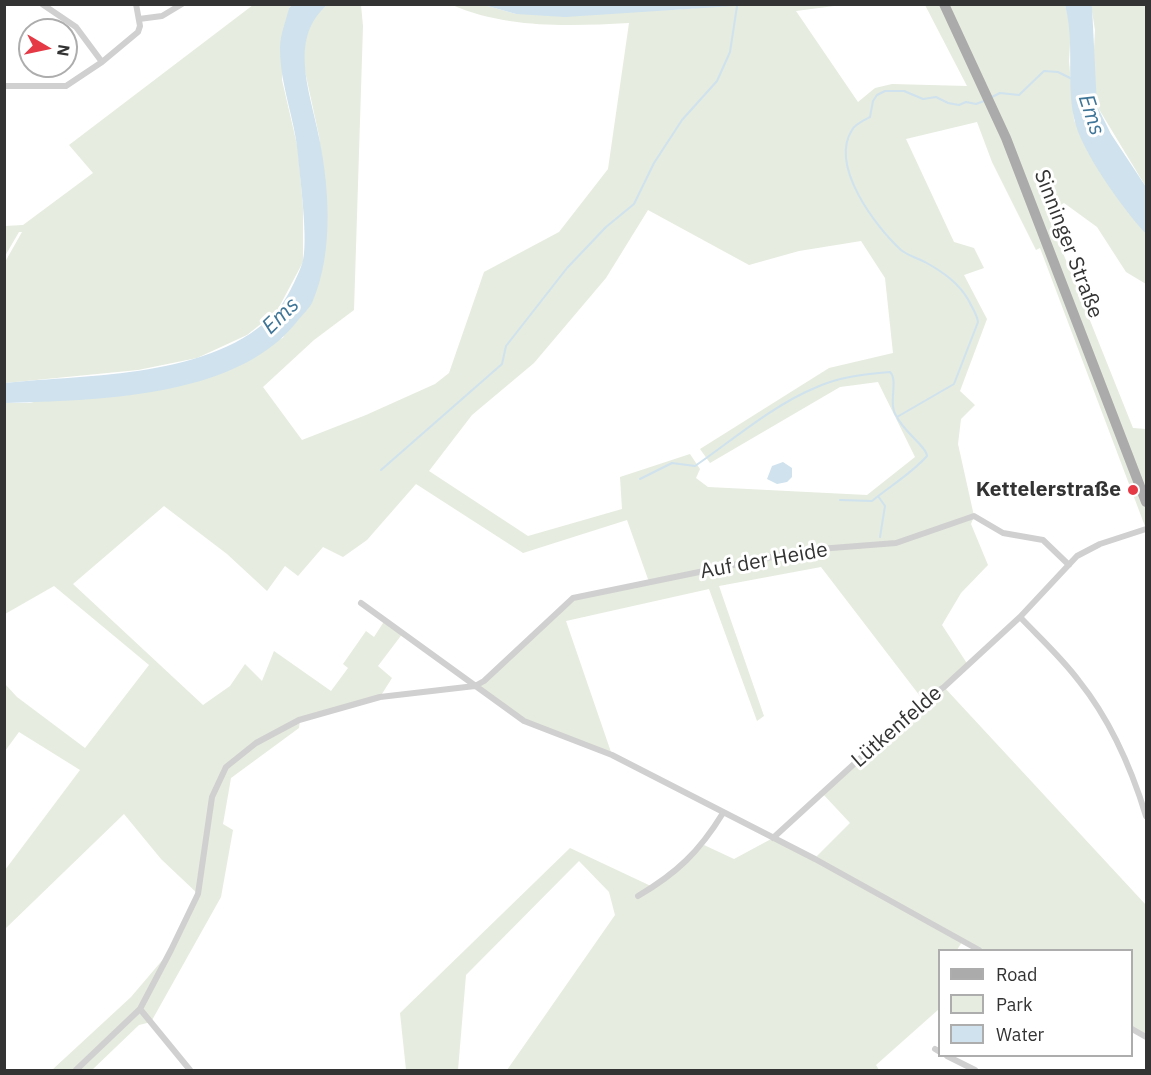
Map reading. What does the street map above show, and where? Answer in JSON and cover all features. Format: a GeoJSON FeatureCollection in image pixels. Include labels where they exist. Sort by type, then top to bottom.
{"type":"FeatureCollection","features":[{"type":"Feature","properties":{"kind":"main road","name":"Sinninger Straße"},"geometry":{"type":"LineString","coordinates":[[944,4],[995,115],[1146,502]]}},
{"type":"Feature","properties":{"kind":"street"},"geometry":{"type":"LineString","coordinates":[[42,4],[76,27],[102,62]]}},
{"type":"Feature","properties":{"kind":"street"},"geometry":{"type":"LineString","coordinates":[[4,86],[66,86],[134,37],[140,26],[136,4]]}},
{"type":"Feature","properties":{"kind":"street"},"geometry":{"type":"LineString","coordinates":[[139,19],[162,16],[182,4]]}},
{"type":"Feature","properties":{"kind":"street","name":"Auf der Heide"},"geometry":{"type":"LineString","coordinates":[[475,686],[484,681],[573,598],[806,550],[896,543],[974,516],[1003,533],[1043,540],[1069,565]]}},
{"type":"Feature","properties":{"kind":"street","name":"Lütkenfelde"},"geometry":{"type":"LineString","coordinates":[[773,838],[924,700],[944,687],[1020,616],[1077,556],[1100,544],[1146,529]]}},
{"type":"Feature","properties":{"kind":"street"},"geometry":{"type":"LineString","coordinates":[[360,603],[524,721],[612,755],[773,838],[975,949]]}},
{"type":"Feature","properties":{"kind":"street"},"geometry":{"type":"LineString","coordinates":[[1020,616],[1079,680],[1110,725],[1138,788],[1146,816]]}},
{"type":"Feature","properties":{"kind":"street"},"geometry":{"type":"LineString","coordinates":[[76,1071],[140,1009],[198,894],[212,797],[226,767],[256,742],[299,720],[380,697],[475,686]]}},
{"type":"Feature","properties":{"kind":"street"},"geometry":{"type":"LineString","coordinates":[[638,896],[670,877],[695,853],[704,844],[723,813]]}},
{"type":"Feature","properties":{"kind":"street"},"geometry":{"type":"LineString","coordinates":[[140,1009],[190,1071]]}},
{"type":"Feature","properties":{"kind":"street"},"geometry":{"type":"LineString","coordinates":[[949,1057],[975,1071]]}},
{"type":"Feature","properties":{"kind":"green space"},"geometry":{"type":"Polygon","coordinates":[[[749,4],[842,5],[796,11],[858,102],[875,88],[892,84],[967,86],[925,5],[1065,5],[1071,26],[1069,61],[1074,120],[1088,152],[1146,234],[1146,284],[1126,272],[1097,227],[1064,203],[1047,213],[1133,428],[1146,429],[1146,529],[1040,248],[1036,250],[992,162],[977,122],[906,139],[954,242],[974,248],[984,268],[964,275],[987,319],[960,391],[975,405],[961,419],[958,444],[974,516],[971,524],[988,565],[961,593],[942,625],[968,665],[944,687],[1146,905],[1146,1037],[1133,1030],[1133,949],[977,949],[962,942],[958,949],[938,949],[938,1010],[876,1065],[879,1070],[507,1070],[615,915],[609,892],[579,861],[466,975],[458,1070],[406,1070],[400,1013],[570,848],[653,887],[704,845],[734,859],[773,838],[814,859],[850,823],[822,793],[923,700],[821,567],[719,586],[764,716],[757,721],[709,589],[566,621],[612,755],[524,721],[475,686],[573,598],[649,582],[627,520],[523,553],[416,484],[367,540],[343,557],[323,547],[298,576],[285,566],[267,591],[227,554],[164,506],[73,584],[203,705],[230,686],[245,664],[262,681],[274,651],[331,691],[348,668],[343,664],[366,631],[374,637],[385,620],[403,633],[378,666],[392,678],[380,697],[300,720],[299,728],[231,778],[223,824],[233,830],[221,897],[151,1022],[139,1025],[92,1070],[52,1070],[131,997],[171,950],[198,894],[161,859],[124,814],[5,929],[5,870],[80,770],[19,732],[5,751],[5,684],[17,697],[85,748],[149,665],[54,586],[5,614],[5,403],[30,403],[283,338],[327,204],[319,136],[303,62],[306,36],[314,15],[327,5],[361,5],[363,26],[354,310],[314,340],[263,387],[302,440],[435,384],[449,373],[484,272],[559,232],[608,169],[629,23],[562,25],[517,22],[473,13],[452,5],[484,5],[516,14],[671,10],[749,4]],[[648,210],[606,278],[534,363],[472,415],[429,471],[528,536],[622,509],[620,477],[690,454],[700,469],[696,478],[708,487],[867,495],[915,457],[878,382],[840,387],[710,463],[700,449],[829,368],[893,353],[885,278],[861,241],[799,251],[749,265],[648,210]]]}},
{"type":"Feature","properties":{"kind":"green space"},"geometry":{"type":"Polygon","coordinates":[[[253,5],[292,5],[289,8],[282,80],[298,149],[303,208],[303,262],[277,311],[247,335],[197,358],[138,370],[5,383],[5,262],[22,232],[19,232],[5,256],[5,226],[23,225],[93,173],[69,145],[253,5]]]}},
{"type":"Feature","properties":{"kind":"green space"},"geometry":{"type":"Polygon","coordinates":[[[1091,5],[1146,5],[1146,187],[1097,106],[1093,68],[1095,30],[1091,5]]]}},
{"type":"Feature","properties":{"kind":"water","name":"Ems"},"geometry":{"type":"Polygon","coordinates":[[[292,5],[327,5],[316,18],[305,47],[306,79],[325,170],[328,216],[324,261],[310,306],[295,324],[268,349],[236,368],[199,381],[120,396],[5,403],[5,383],[111,374],[185,362],[219,350],[250,334],[280,307],[302,264],[305,242],[296,142],[285,89],[280,48],[289,8],[292,5]]]}},
{"type":"Feature","properties":{"kind":"water"},"geometry":{"type":"Polygon","coordinates":[[[484,5],[749,5],[565,17],[516,14],[484,5]]]}},
{"type":"Feature","properties":{"kind":"water","name":"Ems"},"geometry":{"type":"Polygon","coordinates":[[[1065,5],[1091,5],[1092,7],[1097,106],[1111,134],[1146,187],[1146,234],[1104,179],[1078,131],[1072,104],[1070,33],[1065,5]]]}},
{"type":"Feature","properties":{"kind":"water"},"geometry":{"type":"Polygon","coordinates":[[[783,462],[792,468],[792,477],[787,482],[777,484],[767,479],[772,466],[783,462]]]}},
{"type":"Feature","properties":{"kind":"waterway"},"geometry":{"type":"LineString","coordinates":[[381,470],[502,364],[506,346],[567,268],[606,227],[634,204],[654,163],[682,120],[717,81],[730,52],[737,6]]}},
{"type":"Feature","properties":{"kind":"waterway"},"geometry":{"type":"LineString","coordinates":[[992,97],[1000,93],[1019,95],[1044,71],[1058,72],[1072,79]]}},
{"type":"Feature","properties":{"kind":"waterway"},"geometry":{"type":"LineString","coordinates":[[640,479],[672,463],[695,466],[785,403],[834,381],[890,372],[893,381],[893,406],[897,417],[954,384],[978,322],[976,314],[955,283],[932,266],[901,250],[880,227],[858,195],[846,161],[846,145],[853,128],[870,117],[873,101],[877,95],[885,91],[904,91],[923,99],[936,97],[959,105],[966,102],[976,104],[984,101]]}},
{"type":"Feature","properties":{"kind":"waterway"},"geometry":{"type":"LineString","coordinates":[[840,500],[872,501],[927,456],[897,417]]}},
{"type":"Feature","properties":{"kind":"waterway"},"geometry":{"type":"LineString","coordinates":[[878,496],[885,506],[880,537]]}},
{"type":"Feature","properties":{"kind":"place","name":"Kettelerstraße"},"geometry":{"type":"Point","coordinates":[1133,490]}}]}
